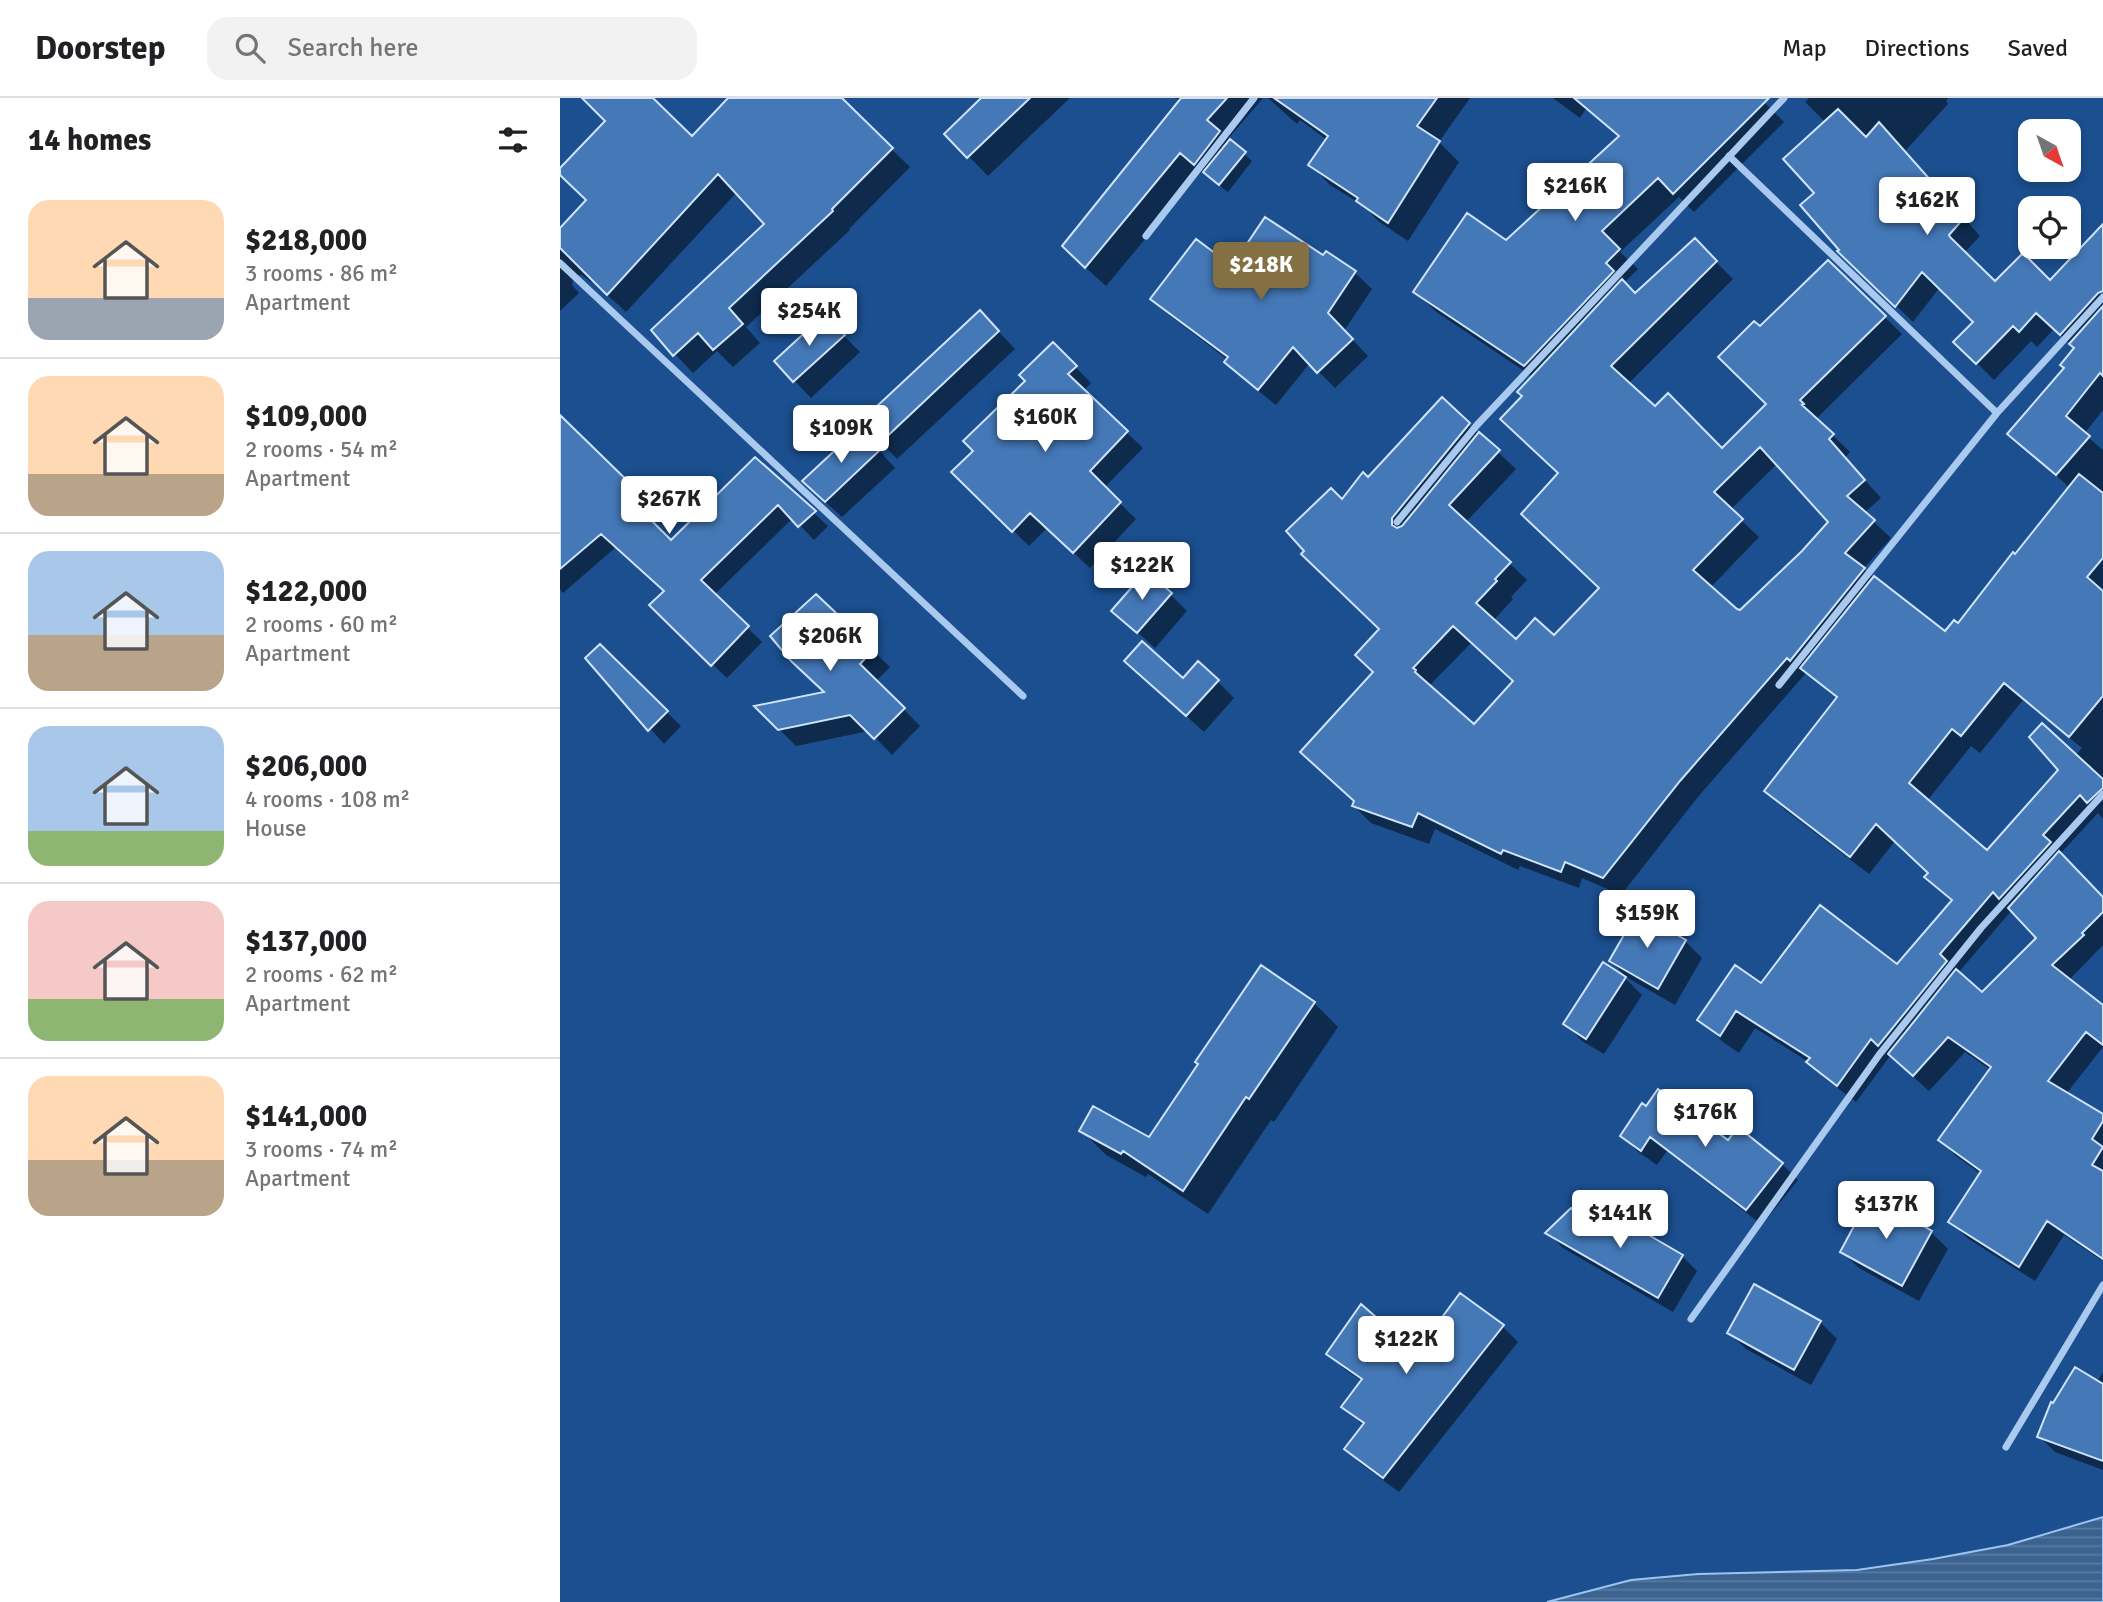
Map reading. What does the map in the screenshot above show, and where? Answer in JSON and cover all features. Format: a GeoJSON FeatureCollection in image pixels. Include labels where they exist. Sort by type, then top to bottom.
{"type":"FeatureCollection","features":[{"type":"Feature","properties":{"kind":"street"},"geometry":{"type":"LineString","coordinates":[[1146,236],[1254,98]]}},
{"type":"Feature","properties":{"kind":"street"},"geometry":{"type":"LineString","coordinates":[[1397,522],[1476,425],[1784,98]]}},
{"type":"Feature","properties":{"kind":"street"},"geometry":{"type":"LineString","coordinates":[[1729,156],[1997,413]]}},
{"type":"Feature","properties":{"kind":"street"},"geometry":{"type":"LineString","coordinates":[[560,263],[1023,696]]}},
{"type":"Feature","properties":{"kind":"street"},"geometry":{"type":"LineString","coordinates":[[1779,685],[1997,413],[2103,297]]}},
{"type":"Feature","properties":{"kind":"street"},"geometry":{"type":"LineString","coordinates":[[1691,1319],[1879,1055],[1981,928],[2103,794]]}},
{"type":"Feature","properties":{"kind":"street"},"geometry":{"type":"LineString","coordinates":[[2006,1447],[2103,1285]]}},
{"type":"Feature","properties":{"kind":"water"},"geometry":{"type":"Polygon","coordinates":[[[2103,1517],[2103,1602],[1547,1602],[1631,1580],[1698,1574],[1857,1570],[1933,1559],[2008,1545],[2103,1517]]]}},
{"type":"Feature","properties":{"kind":"building"},"geometry":{"type":"Polygon","coordinates":[[[582,98],[653,98],[692,136],[728,98],[842,98],[893,148],[832,209],[833,211],[729,308],[743,324],[713,350],[698,333],[673,356],[651,330],[764,224],[718,174],[607,295],[560,248],[560,228],[586,200],[560,175],[560,168],[605,121],[582,98]]]}},
{"type":"Feature","properties":{"kind":"building"},"geometry":{"type":"Polygon","coordinates":[[[981,98],[1030,98],[967,158],[944,134],[981,98]]]}},
{"type":"Feature","properties":{"kind":"building"},"geometry":{"type":"Polygon","coordinates":[[[1181,98],[1227,98],[1207,120],[1220,131],[1194,165],[1180,153],[1085,268],[1062,246],[1181,98]]]}},
{"type":"Feature","properties":{"kind":"building"},"geometry":{"type":"Polygon","coordinates":[[[1274,98],[1437,98],[1417,126],[1440,141],[1388,223],[1356,201],[1358,198],[1308,165],[1328,136],[1274,98]]]}},
{"type":"Feature","properties":{"kind":"building"},"geometry":{"type":"Polygon","coordinates":[[[1574,98],[1769,98],[1673,194],[1658,178],[1602,231],[1620,249],[1606,263],[1614,271],[1524,366],[1413,292],[1467,213],[1506,240],[1619,136],[1574,98]]]}},
{"type":"Feature","properties":{"kind":"building"},"geometry":{"type":"Polygon","coordinates":[[[1838,109],[1866,137],[1879,122],[1964,218],[1949,235],[1995,281],[2018,258],[2029,259],[2050,280],[2070,259],[2081,259],[2081,247],[2103,224],[2103,291],[2098,293],[2060,335],[2036,313],[2019,332],[2013,326],[1976,364],[1953,342],[1973,322],[1922,272],[1895,307],[1837,251],[1839,250],[1800,205],[1814,193],[1783,159],[1838,109]]]}},
{"type":"Feature","properties":{"kind":"building"},"geometry":{"type":"Polygon","coordinates":[[[1230,139],[1246,152],[1219,185],[1203,172],[1230,139]]]}},
{"type":"Feature","properties":{"kind":"building"},"geometry":{"type":"Polygon","coordinates":[[[1265,217],[1323,255],[1326,251],[1356,271],[1328,313],[1353,339],[1317,373],[1293,347],[1258,390],[1224,362],[1228,357],[1150,299],[1196,239],[1232,266],[1265,217]]]}},
{"type":"Feature","properties":{"kind":"building"},"geometry":{"type":"Polygon","coordinates":[[[1695,238],[1717,261],[1611,366],[1655,406],[1668,393],[1722,448],[1766,404],[1718,357],[1754,321],[1760,326],[1828,260],[1886,316],[1800,400],[1804,404],[1802,405],[1834,434],[1829,439],[1865,480],[1847,496],[1875,520],[1845,553],[1865,568],[1790,661],[1787,658],[1680,781],[1603,878],[1565,862],[1561,872],[1503,850],[1501,854],[1418,813],[1412,827],[1352,806],[1354,801],[1300,752],[1373,672],[1355,655],[1379,629],[1301,554],[1304,551],[1286,531],[1331,488],[1342,499],[1363,472],[1368,477],[1442,397],[1470,423],[1392,518],[1392,525],[1397,528],[1402,526],[1479,432],[1500,450],[1449,505],[1511,562],[1476,603],[1516,639],[1535,618],[1554,635],[1599,588],[1521,514],[1558,473],[1500,419],[1522,396],[1517,392],[1622,279],[1635,293],[1695,238]],[[1760,447],[1714,492],[1743,519],[1693,570],[1740,610],[1802,551],[1828,522],[1760,447]],[[1453,626],[1413,668],[1474,724],[1513,681],[1453,626]]]}},
{"type":"Feature","properties":{"kind":"building"},"geometry":{"type":"Polygon","coordinates":[[[2103,306],[2103,376],[2100,373],[2066,416],[2090,436],[2056,475],[2007,434],[2064,368],[2060,365],[2074,348],[2069,344],[2103,306]]]}},
{"type":"Feature","properties":{"kind":"building"},"geometry":{"type":"Polygon","coordinates":[[[980,310],[999,331],[880,443],[860,422],[980,310]]]}},
{"type":"Feature","properties":{"kind":"building"},"geometry":{"type":"Polygon","coordinates":[[[825,314],[845,335],[793,382],[774,361],[825,314]]]}},
{"type":"Feature","properties":{"kind":"building"},"geometry":{"type":"Polygon","coordinates":[[[1053,342],[1077,366],[1068,374],[1128,431],[1090,471],[1121,502],[1073,553],[1030,513],[1012,532],[951,472],[973,451],[963,441],[1025,381],[1019,375],[1053,342]]]}},
{"type":"Feature","properties":{"kind":"building"},"geometry":{"type":"Polygon","coordinates":[[[560,415],[640,493],[632,501],[671,540],[755,457],[816,511],[798,527],[778,505],[701,580],[749,626],[711,666],[649,605],[664,591],[601,534],[560,569],[560,415]]]}},
{"type":"Feature","properties":{"kind":"building"},"geometry":{"type":"Polygon","coordinates":[[[859,428],[880,450],[825,502],[802,481],[859,428]]]}},
{"type":"Feature","properties":{"kind":"building"},"geometry":{"type":"Polygon","coordinates":[[[2079,474],[2103,493],[2103,558],[2087,577],[2103,591],[2103,696],[2069,737],[2004,683],[1961,736],[1952,729],[1909,783],[1987,850],[2058,770],[2029,737],[2042,723],[2103,779],[2103,788],[2087,803],[2080,795],[2043,835],[2051,842],[1999,899],[1993,892],[1940,954],[1947,961],[1878,1046],[1871,1039],[1837,1086],[1806,1062],[1810,1058],[1736,1011],[1720,1036],[1697,1020],[1735,965],[1761,983],[1820,905],[1897,964],[1952,900],[1924,877],[1928,873],[1876,824],[1850,857],[1764,791],[1837,697],[1800,668],[1874,576],[1945,631],[1954,620],[1958,623],[2079,474]]]}},
{"type":"Feature","properties":{"kind":"building"},"geometry":{"type":"Polygon","coordinates":[[[1146,571],[1172,593],[1137,633],[1111,611],[1146,571]]]}},
{"type":"Feature","properties":{"kind":"building"},"geometry":{"type":"Polygon","coordinates":[[[816,594],[874,649],[860,664],[905,708],[874,739],[850,715],[778,730],[754,706],[824,692],[791,661],[770,636],[816,594]]]}},
{"type":"Feature","properties":{"kind":"building"},"geometry":{"type":"Polygon","coordinates":[[[1142,641],[1183,678],[1198,661],[1219,680],[1186,716],[1124,661],[1142,641]]]}},
{"type":"Feature","properties":{"kind":"building"},"geometry":{"type":"Polygon","coordinates":[[[600,644],[668,711],[648,731],[585,658],[600,644]]]}},
{"type":"Feature","properties":{"kind":"building"},"geometry":{"type":"Polygon","coordinates":[[[2059,851],[2103,897],[2103,912],[2082,933],[2084,935],[2052,965],[2103,1005],[2103,1045],[2086,1032],[2048,1081],[2103,1114],[2103,1121],[2092,1139],[2103,1147],[2092,1165],[2103,1171],[2103,1259],[2047,1221],[2019,1267],[1948,1222],[1981,1171],[1938,1140],[1991,1067],[1948,1037],[1913,1076],[1888,1054],[1956,969],[1982,992],[2036,938],[2008,908],[2059,851]]]}},
{"type":"Feature","properties":{"kind":"building"},"geometry":{"type":"Polygon","coordinates":[[[1637,912],[1686,940],[1658,989],[1609,961],[1637,912]]]}},
{"type":"Feature","properties":{"kind":"building"},"geometry":{"type":"Polygon","coordinates":[[[1603,962],[1626,977],[1586,1039],[1563,1024],[1603,962]]]}},
{"type":"Feature","properties":{"kind":"building"},"geometry":{"type":"Polygon","coordinates":[[[1261,965],[1315,1002],[1249,1099],[1246,1097],[1183,1191],[1123,1151],[1121,1154],[1079,1131],[1093,1106],[1149,1137],[1198,1064],[1195,1062],[1261,965]]]}},
{"type":"Feature","properties":{"kind":"building"},"geometry":{"type":"Polygon","coordinates":[[[1658,1089],[1728,1140],[1738,1127],[1783,1163],[1746,1210],[1650,1137],[1641,1151],[1620,1136],[1642,1103],[1646,1106],[1658,1089]]]}},
{"type":"Feature","properties":{"kind":"building"},"geometry":{"type":"Polygon","coordinates":[[[1870,1196],[1932,1231],[1902,1286],[1840,1252],[1870,1196]]]}},
{"type":"Feature","properties":{"kind":"building"},"geometry":{"type":"Polygon","coordinates":[[[1571,1208],[1598,1235],[1611,1213],[1683,1255],[1658,1298],[1545,1233],[1571,1208]]]}},
{"type":"Feature","properties":{"kind":"building"},"geometry":{"type":"Polygon","coordinates":[[[1754,1284],[1821,1321],[1794,1370],[1727,1333],[1754,1284]]]}},
{"type":"Feature","properties":{"kind":"building"},"geometry":{"type":"Polygon","coordinates":[[[1460,1293],[1504,1325],[1383,1478],[1344,1449],[1364,1423],[1341,1407],[1362,1379],[1326,1354],[1361,1304],[1408,1345],[1420,1329],[1429,1335],[1460,1293]]]}},
{"type":"Feature","properties":{"kind":"building"},"geometry":{"type":"Polygon","coordinates":[[[2075,1367],[2103,1384],[2103,1461],[2037,1437],[2051,1402],[2053,1403],[2075,1367]]]}}]}
